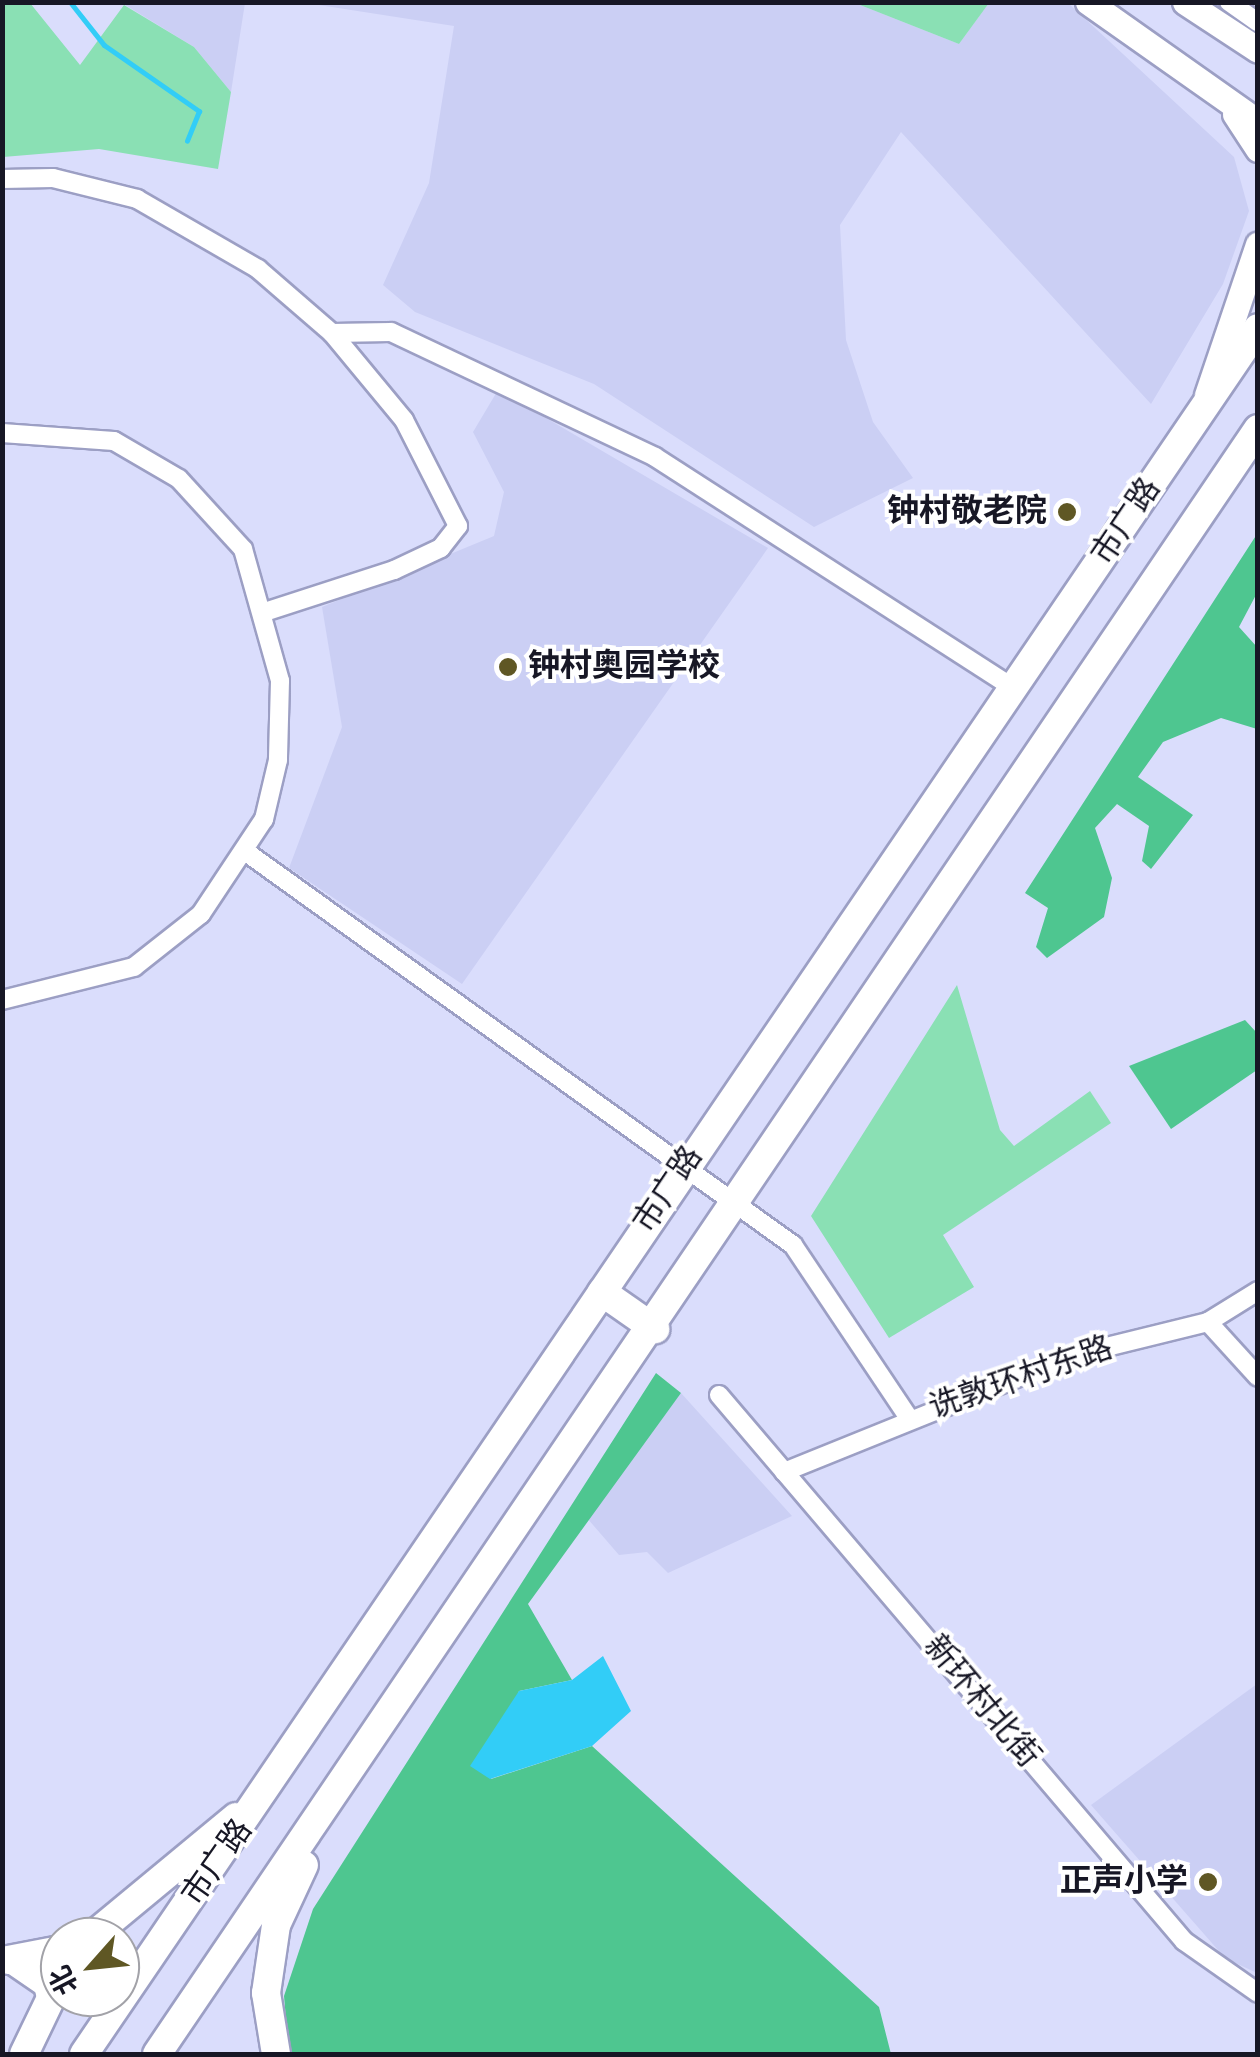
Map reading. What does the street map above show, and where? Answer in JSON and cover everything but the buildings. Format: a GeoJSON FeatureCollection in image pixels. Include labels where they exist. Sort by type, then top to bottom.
{"type":"FeatureCollection","features":[{"type":"Feature","properties":{"kind":"main road","name":"市广路"},"geometry":{"type":"LineString","coordinates":[[88,2049],[274,1783],[686,1164],[1015,689],[1258,328]]}},
{"type":"Feature","properties":{"kind":"main road","name":"市广路"},"geometry":{"type":"LineString","coordinates":[[157,2054],[742,1203],[1258,429]]}},
{"type":"Feature","properties":{"kind":"main road"},"geometry":{"type":"LineString","coordinates":[[1218,488],[1258,446]]}},
{"type":"Feature","properties":{"kind":"main road"},"geometry":{"type":"LineString","coordinates":[[602,1292],[655,1329]]}},
{"type":"Feature","properties":{"kind":"main road"},"geometry":{"type":"LineString","coordinates":[[115,1917],[274,1783]]}},
{"type":"Feature","properties":{"kind":"main road"},"geometry":{"type":"LineString","coordinates":[[276,2054],[266,1993],[276,1925],[336,1795]]}},
{"type":"Feature","properties":{"kind":"main road"},"geometry":{"type":"LineString","coordinates":[[8,1960],[40,1954]]}},
{"type":"Feature","properties":{"kind":"main road"},"geometry":{"type":"LineString","coordinates":[[8,1960],[48,1984],[50,2011],[30,2046]]}},
{"type":"Feature","properties":{"kind":"street"},"geometry":{"type":"LineString","coordinates":[[1088,2],[1258,122]]}},
{"type":"Feature","properties":{"kind":"street"},"geometry":{"type":"LineString","coordinates":[[1186,2],[1258,50]]}},
{"type":"Feature","properties":{"kind":"street"},"geometry":{"type":"LineString","coordinates":[[1229,2],[1258,22]]}},
{"type":"Feature","properties":{"kind":"street"},"geometry":{"type":"LineString","coordinates":[[1224,98],[1258,149]]}},
{"type":"Feature","properties":{"kind":"street"},"geometry":{"type":"LineString","coordinates":[[2,179],[52,178],[137,199],[258,269],[332,333],[404,420],[458,526],[440,548],[394,570],[265,612]]}},
{"type":"Feature","properties":{"kind":"street"},"geometry":{"type":"LineString","coordinates":[[1202,410],[1258,244]]}},
{"type":"Feature","properties":{"kind":"street"},"geometry":{"type":"LineString","coordinates":[[332,333],[391,332],[654,457],[1015,689]]}},
{"type":"Feature","properties":{"kind":"street"},"geometry":{"type":"LineString","coordinates":[[2,433],[114,440],[179,479],[243,548],[265,612],[280,681],[278,760],[246,852],[201,914],[134,967],[2,1000]]}},
{"type":"Feature","properties":{"kind":"street"},"geometry":{"type":"LineString","coordinates":[[246,852],[742,1203],[794,1245],[909,1418]]}},
{"type":"Feature","properties":{"kind":"street","name":"诜敦环村东路"},"geometry":{"type":"LineString","coordinates":[[784,1472],[909,1418],[1074,1355],[1208,1322],[1258,1291]]}},
{"type":"Feature","properties":{"kind":"street"},"geometry":{"type":"LineString","coordinates":[[1208,1322],[1258,1378]]}},
{"type":"Feature","properties":{"kind":"street","name":"新环村北街"},"geometry":{"type":"LineString","coordinates":[[719,1394],[1184,1941],[1258,1993]]}},
{"type":"Feature","properties":{"kind":"shaded area"},"geometry":{"type":"Polygon","coordinates":[[[122,3],[245,3],[231,92],[194,47],[122,3]]]}},
{"type":"Feature","properties":{"kind":"shaded area"},"geometry":{"type":"Polygon","coordinates":[[[306,3],[855,3],[959,44],[989,3],[1068,3],[1234,157],[1249,211],[1223,284],[1151,404],[901,132],[840,225],[846,340],[873,422],[913,478],[814,527],[594,384],[415,312],[383,285],[429,183],[454,26],[306,3]]]}},
{"type":"Feature","properties":{"kind":"shaded area","name":"钟村奥园学校"},"geometry":{"type":"Polygon","coordinates":[[[498,390],[768,548],[462,984],[289,868],[342,727],[322,607],[494,536],[504,492],[473,432],[498,390]]]}},
{"type":"Feature","properties":{"kind":"shaded area"},"geometry":{"type":"Polygon","coordinates":[[[681,1393],[792,1516],[668,1573],[647,1552],[619,1555],[587,1518],[681,1393]]]}},
{"type":"Feature","properties":{"kind":"shaded area","name":"正声小学"},"geometry":{"type":"Polygon","coordinates":[[[1257,1684],[1257,1973],[1225,1958],[1091,1805],[1257,1684]]]}},
{"type":"Feature","properties":{"kind":"green space"},"geometry":{"type":"Polygon","coordinates":[[[3,2],[30,3],[80,65],[124,5],[194,47],[231,92],[218,169],[99,149],[3,157],[3,2]]]}},
{"type":"Feature","properties":{"kind":"green space"},"geometry":{"type":"Polygon","coordinates":[[[989,2],[959,44],[855,3],[989,2]]]}},
{"type":"Feature","properties":{"kind":"green space"},"geometry":{"type":"Polygon","coordinates":[[[1257,534],[1257,593],[1239,627],[1257,647],[1257,729],[1221,718],[1163,742],[1138,777],[1193,815],[1151,869],[1142,861],[1149,826],[1117,804],[1095,828],[1112,878],[1104,917],[1047,958],[1036,947],[1048,908],[1025,893],[1257,534]]]}},
{"type":"Feature","properties":{"kind":"green space"},"geometry":{"type":"Polygon","coordinates":[[[957,985],[1000,1130],[1014,1146],[1090,1091],[1111,1123],[943,1235],[974,1287],[889,1338],[811,1216],[957,985]]]}},
{"type":"Feature","properties":{"kind":"green space"},"geometry":{"type":"Polygon","coordinates":[[[1245,1020],[1257,1033],[1257,1070],[1171,1129],[1129,1066],[1245,1020]]]}},
{"type":"Feature","properties":{"kind":"green space"},"geometry":{"type":"Polygon","coordinates":[[[656,1373],[681,1393],[528,1604],[572,1680],[519,1691],[491,1779],[592,1746],[879,2007],[891,2054],[289,2054],[284,1996],[313,1909],[656,1373]]]}},
{"type":"Feature","properties":{"kind":"water"},"geometry":{"type":"Polygon","coordinates":[[[603,1656],[631,1711],[592,1746],[490,1779],[470,1766],[519,1691],[572,1680],[603,1656]]]}},
{"type":"Feature","properties":{"kind":"waterway"},"geometry":{"type":"LineString","coordinates":[[70,2],[104,45],[199,111],[187,141]]}},
{"type":"Feature","properties":{"kind":"place","name":"钟村敬老院"},"geometry":{"type":"Point","coordinates":[1067,512]}},
{"type":"Feature","properties":{"kind":"place","name":"钟村奥园学校"},"geometry":{"type":"Point","coordinates":[508,667]}},
{"type":"Feature","properties":{"kind":"place","name":"正声小学"},"geometry":{"type":"Point","coordinates":[1208,1882]}}]}
